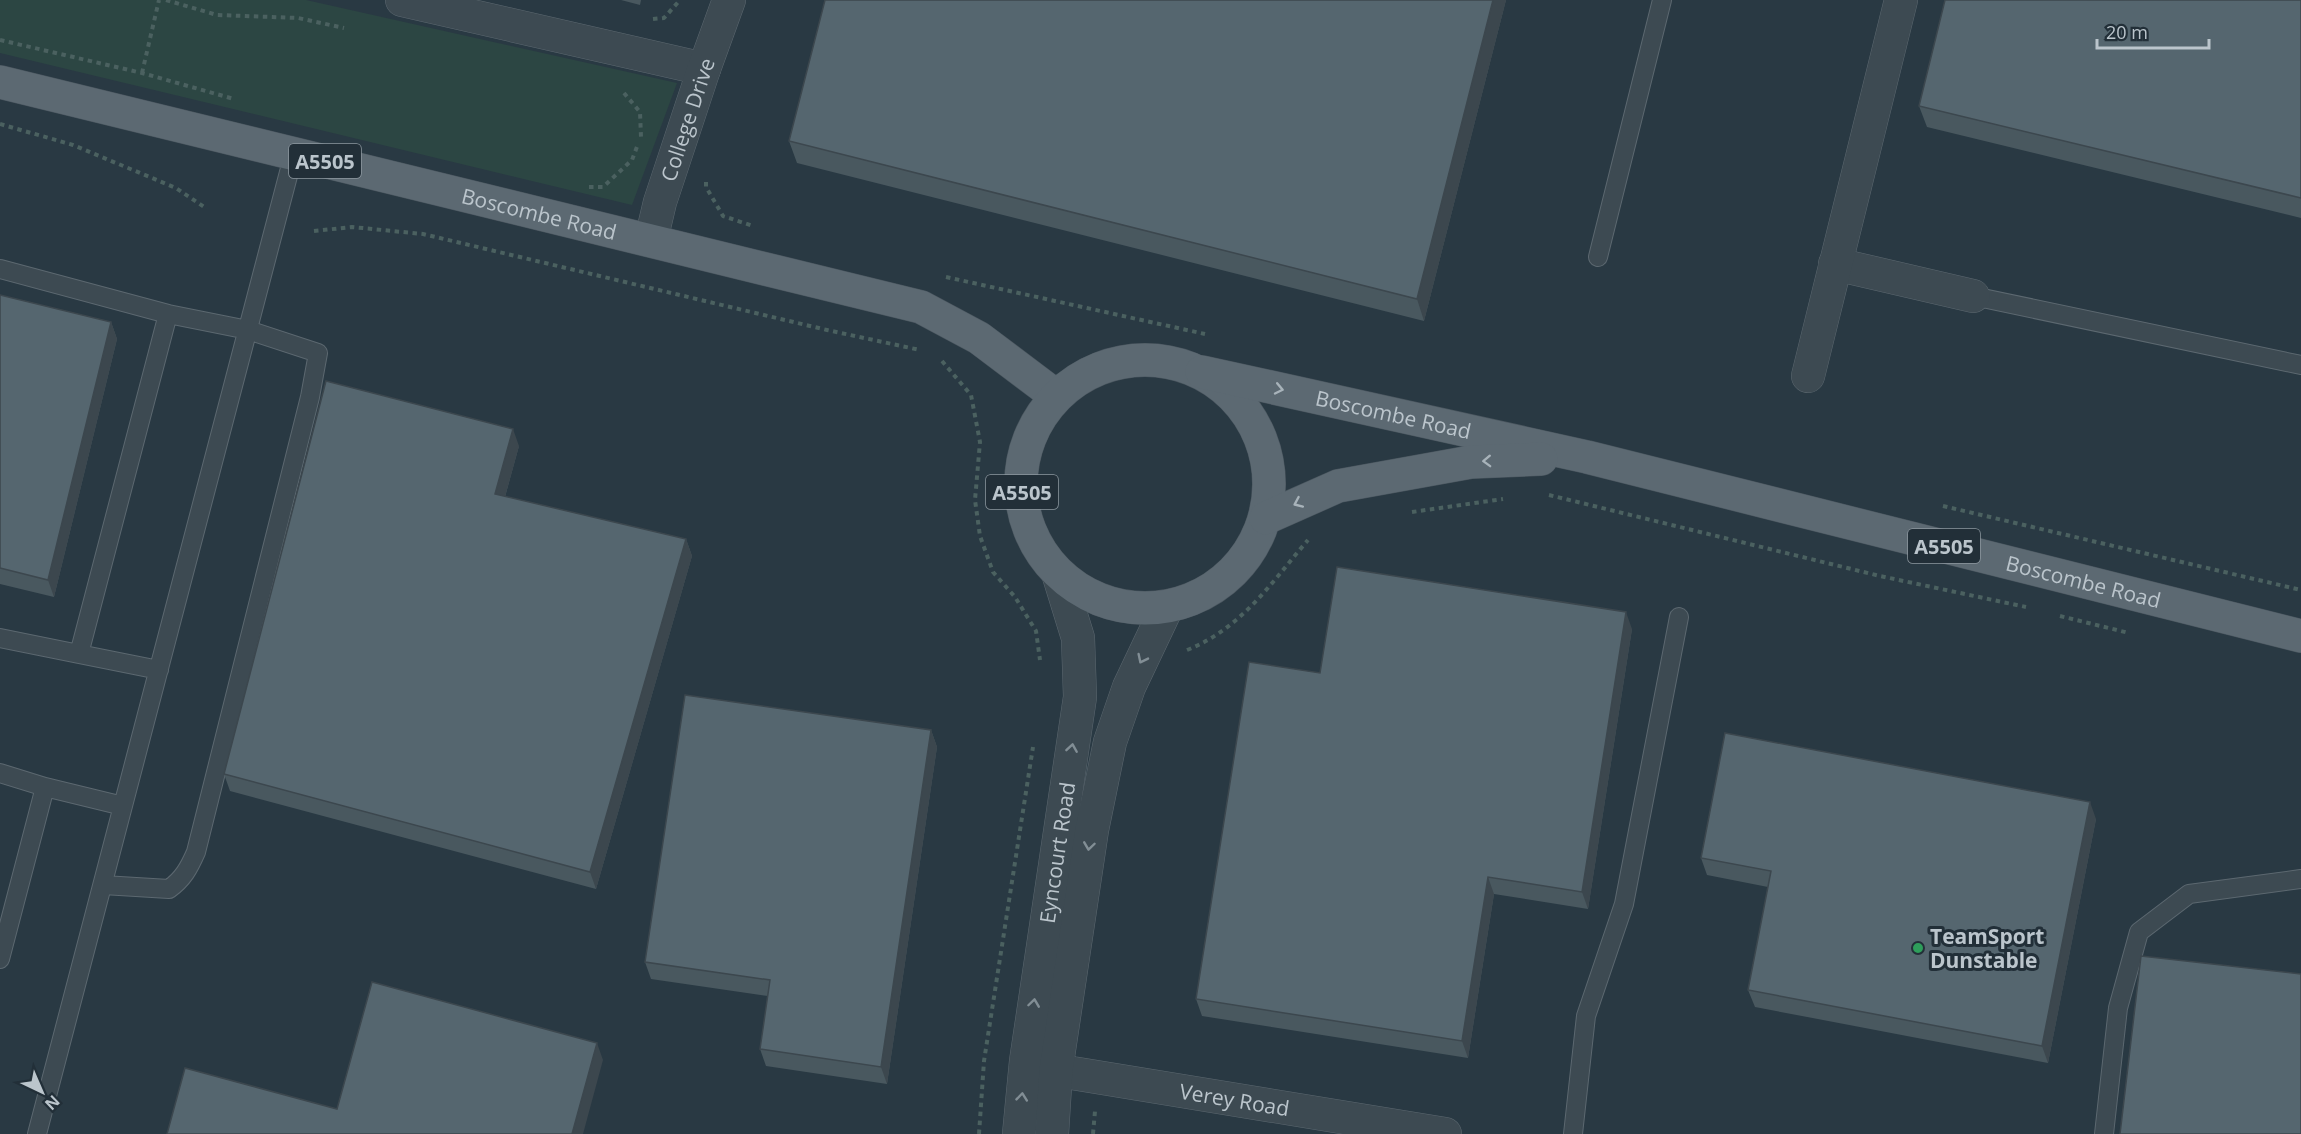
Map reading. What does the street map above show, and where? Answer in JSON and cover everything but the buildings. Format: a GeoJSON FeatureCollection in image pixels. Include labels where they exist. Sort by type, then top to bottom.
{"type":"FeatureCollection","features":[{"type":"Feature","properties":{"kind":"main road","name":"Boscombe Road"},"geometry":{"type":"LineString","coordinates":[[0,82],[921,307],[979,338],[1056,396]]}},
{"type":"Feature","properties":{"kind":"main road","name":"A5505"},"geometry":{"type":"LineString","coordinates":[[1125,360],[1165,360],[1202,372],[1236,398],[1260,434],[1270,475],[1266,518],[1245,559],[1210,590],[1167,607],[1128,608],[1090,596],[1058,573],[1035,542],[1022,505],[1022,466],[1034,429],[1056,396],[1088,373],[1125,360]]}},
{"type":"Feature","properties":{"kind":"main road","name":"Boscombe Road"},"geometry":{"type":"LineString","coordinates":[[1202,372],[1587,457],[2301,636]]}},
{"type":"Feature","properties":{"kind":"main road","name":"Boscombe Road"},"geometry":{"type":"LineString","coordinates":[[1266,518],[1338,486],[1471,462],[1587,457]]}},
{"type":"Feature","properties":{"kind":"street"},"geometry":{"type":"LineString","coordinates":[[402,0],[704,69]]}},
{"type":"Feature","properties":{"kind":"street","name":"College Drive"},"geometry":{"type":"LineString","coordinates":[[651,240],[660,202],[729,0]]}},
{"type":"Feature","properties":{"kind":"street"},"geometry":{"type":"LineString","coordinates":[[1808,376],[1901,0]]}},
{"type":"Feature","properties":{"kind":"street"},"geometry":{"type":"LineString","coordinates":[[1835,264],[1973,296]]}},
{"type":"Feature","properties":{"kind":"street","name":"Eyncourt Road"},"geometry":{"type":"LineString","coordinates":[[1052,1134],[1041,1065],[1080,697],[1078,638],[1058,573]]}},
{"type":"Feature","properties":{"kind":"street","name":"Eyncourt Road"},"geometry":{"type":"LineString","coordinates":[[1018,1134],[1041,1065],[1112,734],[1129,687],[1167,607]]}},
{"type":"Feature","properties":{"kind":"street","name":"Verey Road"},"geometry":{"type":"LineString","coordinates":[[1041,1065],[1444,1134]]}},
{"type":"Feature","properties":{"kind":"lane"},"geometry":{"type":"LineString","coordinates":[[1598,257],[1662,0]]}},
{"type":"Feature","properties":{"kind":"lane"},"geometry":{"type":"LineString","coordinates":[[37,1134],[294,153]]}},
{"type":"Feature","properties":{"kind":"lane"},"geometry":{"type":"LineString","coordinates":[[0,269],[168,314],[248,330],[318,353],[310,397],[196,852],[182,880],[170,889],[103,885]]}},
{"type":"Feature","properties":{"kind":"lane"},"geometry":{"type":"LineString","coordinates":[[1973,296],[2301,365]]}},
{"type":"Feature","properties":{"kind":"lane"},"geometry":{"type":"LineString","coordinates":[[79,654],[168,314]]}},
{"type":"Feature","properties":{"kind":"lane"},"geometry":{"type":"LineString","coordinates":[[1573,1134],[1586,1016],[1624,904],[1679,617]]}},
{"type":"Feature","properties":{"kind":"lane"},"geometry":{"type":"LineString","coordinates":[[0,638],[159,670]]}},
{"type":"Feature","properties":{"kind":"lane"},"geometry":{"type":"LineString","coordinates":[[0,773],[45,787],[123,806]]}},
{"type":"Feature","properties":{"kind":"lane"},"geometry":{"type":"LineString","coordinates":[[0,958],[45,787]]}},
{"type":"Feature","properties":{"kind":"lane"},"geometry":{"type":"LineString","coordinates":[[2104,1134],[2118,1008],[2139,932],[2189,894],[2301,879]]}},
{"type":"Feature","properties":{"kind":"path"},"geometry":{"type":"LineString","coordinates":[[142,73],[159,0]]}},
{"type":"Feature","properties":{"kind":"path"},"geometry":{"type":"LineString","coordinates":[[166,0],[216,15],[298,18],[344,28]]}},
{"type":"Feature","properties":{"kind":"path"},"geometry":{"type":"LineString","coordinates":[[646,19],[664,18],[680,0]]}},
{"type":"Feature","properties":{"kind":"path"},"geometry":{"type":"LineString","coordinates":[[603,187],[632,160],[642,137],[640,112],[624,93]]}},
{"type":"Feature","properties":{"kind":"path"},"geometry":{"type":"LineString","coordinates":[[0,124],[73,145],[176,188],[207,209]]}},
{"type":"Feature","properties":{"kind":"path"},"geometry":{"type":"LineString","coordinates":[[314,231],[352,227],[423,234],[924,351]]}},
{"type":"Feature","properties":{"kind":"path"},"geometry":{"type":"LineString","coordinates":[[935,353],[971,395],[980,442],[975,500],[980,536],[993,572],[1016,597],[1035,631],[1042,671]]}},
{"type":"Feature","properties":{"kind":"path"},"geometry":{"type":"LineString","coordinates":[[1542,494],[1880,576],[2030,608]]}},
{"type":"Feature","properties":{"kind":"path"},"geometry":{"type":"LineString","coordinates":[[1407,513],[1508,499]]}},
{"type":"Feature","properties":{"kind":"path"},"geometry":{"type":"LineString","coordinates":[[1182,652],[1209,641],[1239,618],[1263,594],[1312,536]]}},
{"type":"Feature","properties":{"kind":"path"},"geometry":{"type":"LineString","coordinates":[[2052,614],[2129,633]]}},
{"type":"Feature","properties":{"kind":"path"},"geometry":{"type":"LineString","coordinates":[[979,1134],[984,1061],[1034,744]]}},
{"type":"Feature","properties":{"kind":"green space"},"geometry":{"type":"Polygon","coordinates":[[[0,0],[306,0],[677,83],[632,205],[0,53],[0,0]]]}},
{"type":"Feature","properties":{"kind":"place","name":"TeamSport Dunstable"},"geometry":{"type":"Point","coordinates":[1918,948]}}]}
